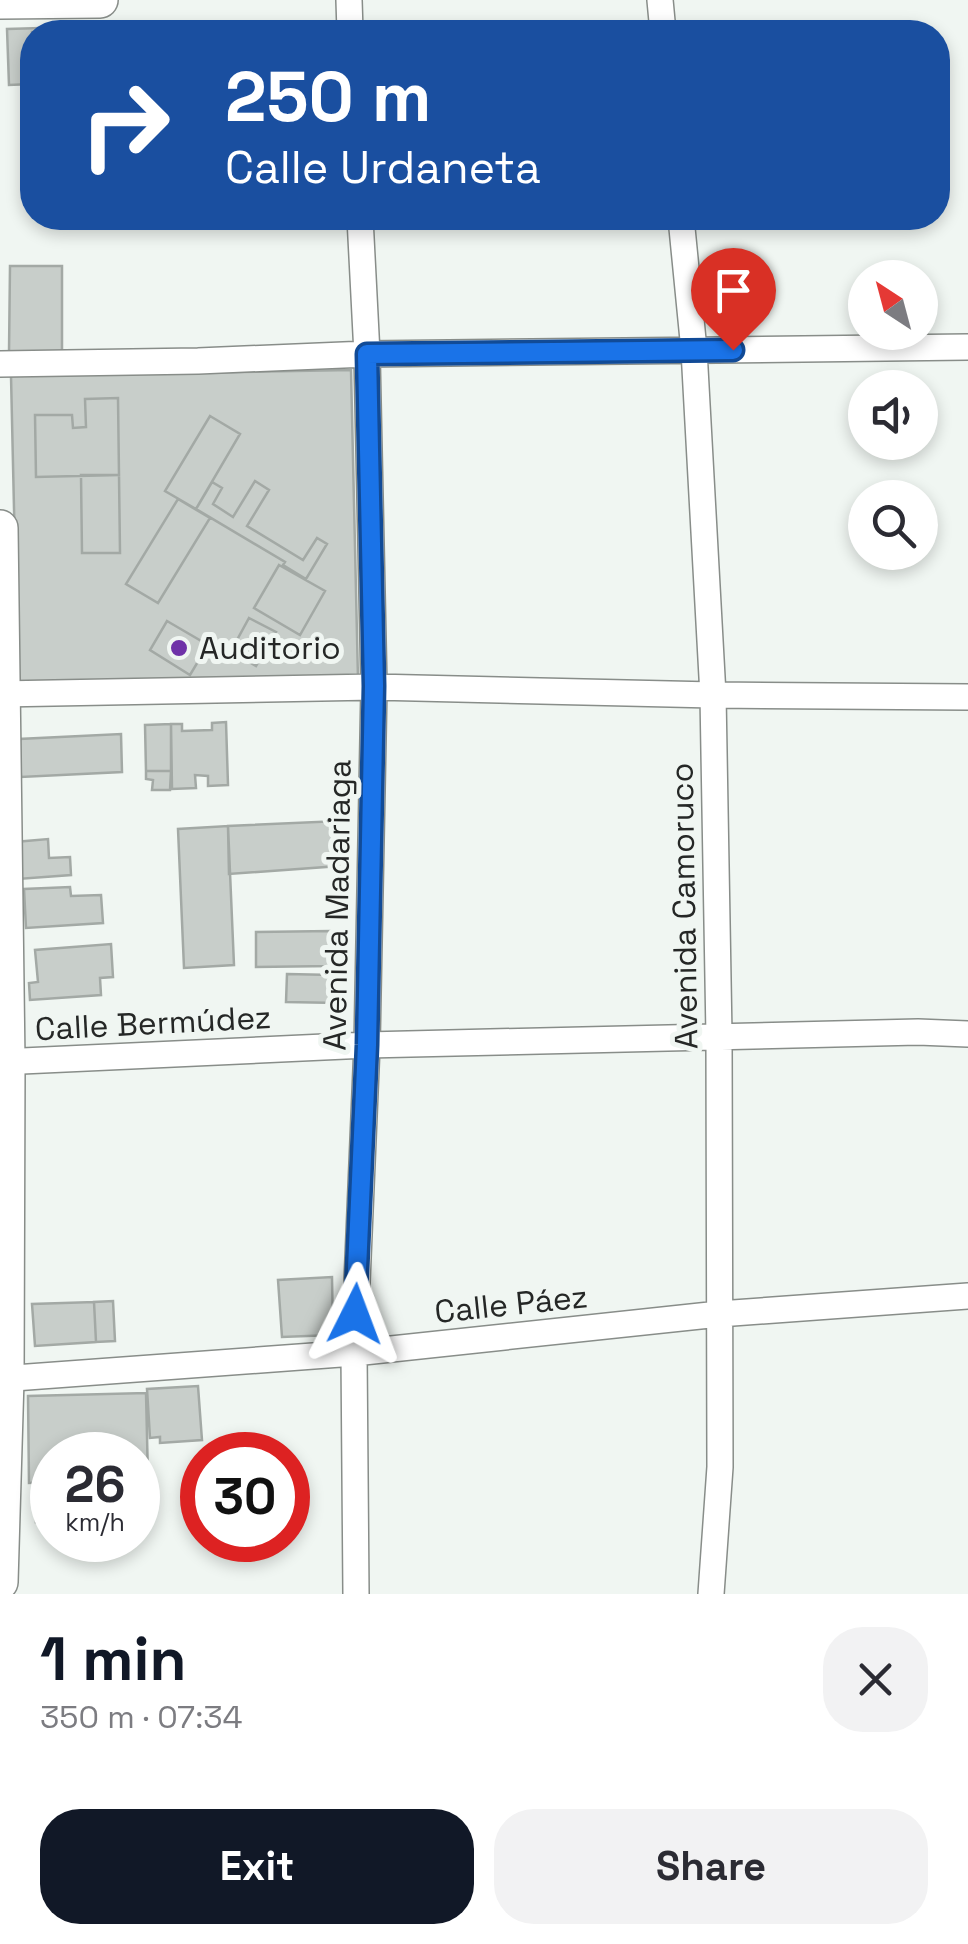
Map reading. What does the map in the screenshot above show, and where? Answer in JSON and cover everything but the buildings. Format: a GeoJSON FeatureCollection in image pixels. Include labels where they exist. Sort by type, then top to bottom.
{"type":"FeatureCollection","features":[{"type":"Feature","properties":{"kind":"street"},"geometry":{"type":"LineString","coordinates":[[0,1],[100,0]]}},
{"type":"Feature","properties":{"kind":"street","name":"Avenida Madariaga"},"geometry":{"type":"LineString","coordinates":[[356,1594],[354,1352],[367,1045],[374,686],[361,230]]}},
{"type":"Feature","properties":{"kind":"street","name":"Avenida Camoruco"},"geometry":{"type":"LineString","coordinates":[[682,230],[694,350],[713,696],[720,1466],[711,1594]]}},
{"type":"Feature","properties":{"kind":"street"},"geometry":{"type":"LineString","coordinates":[[0,364],[367,354],[968,346]]}},
{"type":"Feature","properties":{"kind":"street"},"geometry":{"type":"LineString","coordinates":[[0,528],[0,1582]]}},
{"type":"Feature","properties":{"kind":"street"},"geometry":{"type":"LineString","coordinates":[[1,694],[374,686],[713,696],[968,698]]}},
{"type":"Feature","properties":{"kind":"street","name":"Calle Bermúdez"},"geometry":{"type":"LineString","coordinates":[[3,1062],[367,1045],[968,1034]]}},
{"type":"Feature","properties":{"kind":"street","name":"Calle Páez"},"geometry":{"type":"LineString","coordinates":[[3,1379],[354,1352],[719,1314],[968,1296]]}},
{"type":"Feature","properties":{"kind":"place","name":"Auditorio"},"geometry":{"type":"Point","coordinates":[179,648]}},
{"type":"Feature","properties":{"kind":"route"},"geometry":{"type":"LineString","coordinates":[[355,1314],[367,1045],[374,686],[367,354],[733,350]]}}]}
